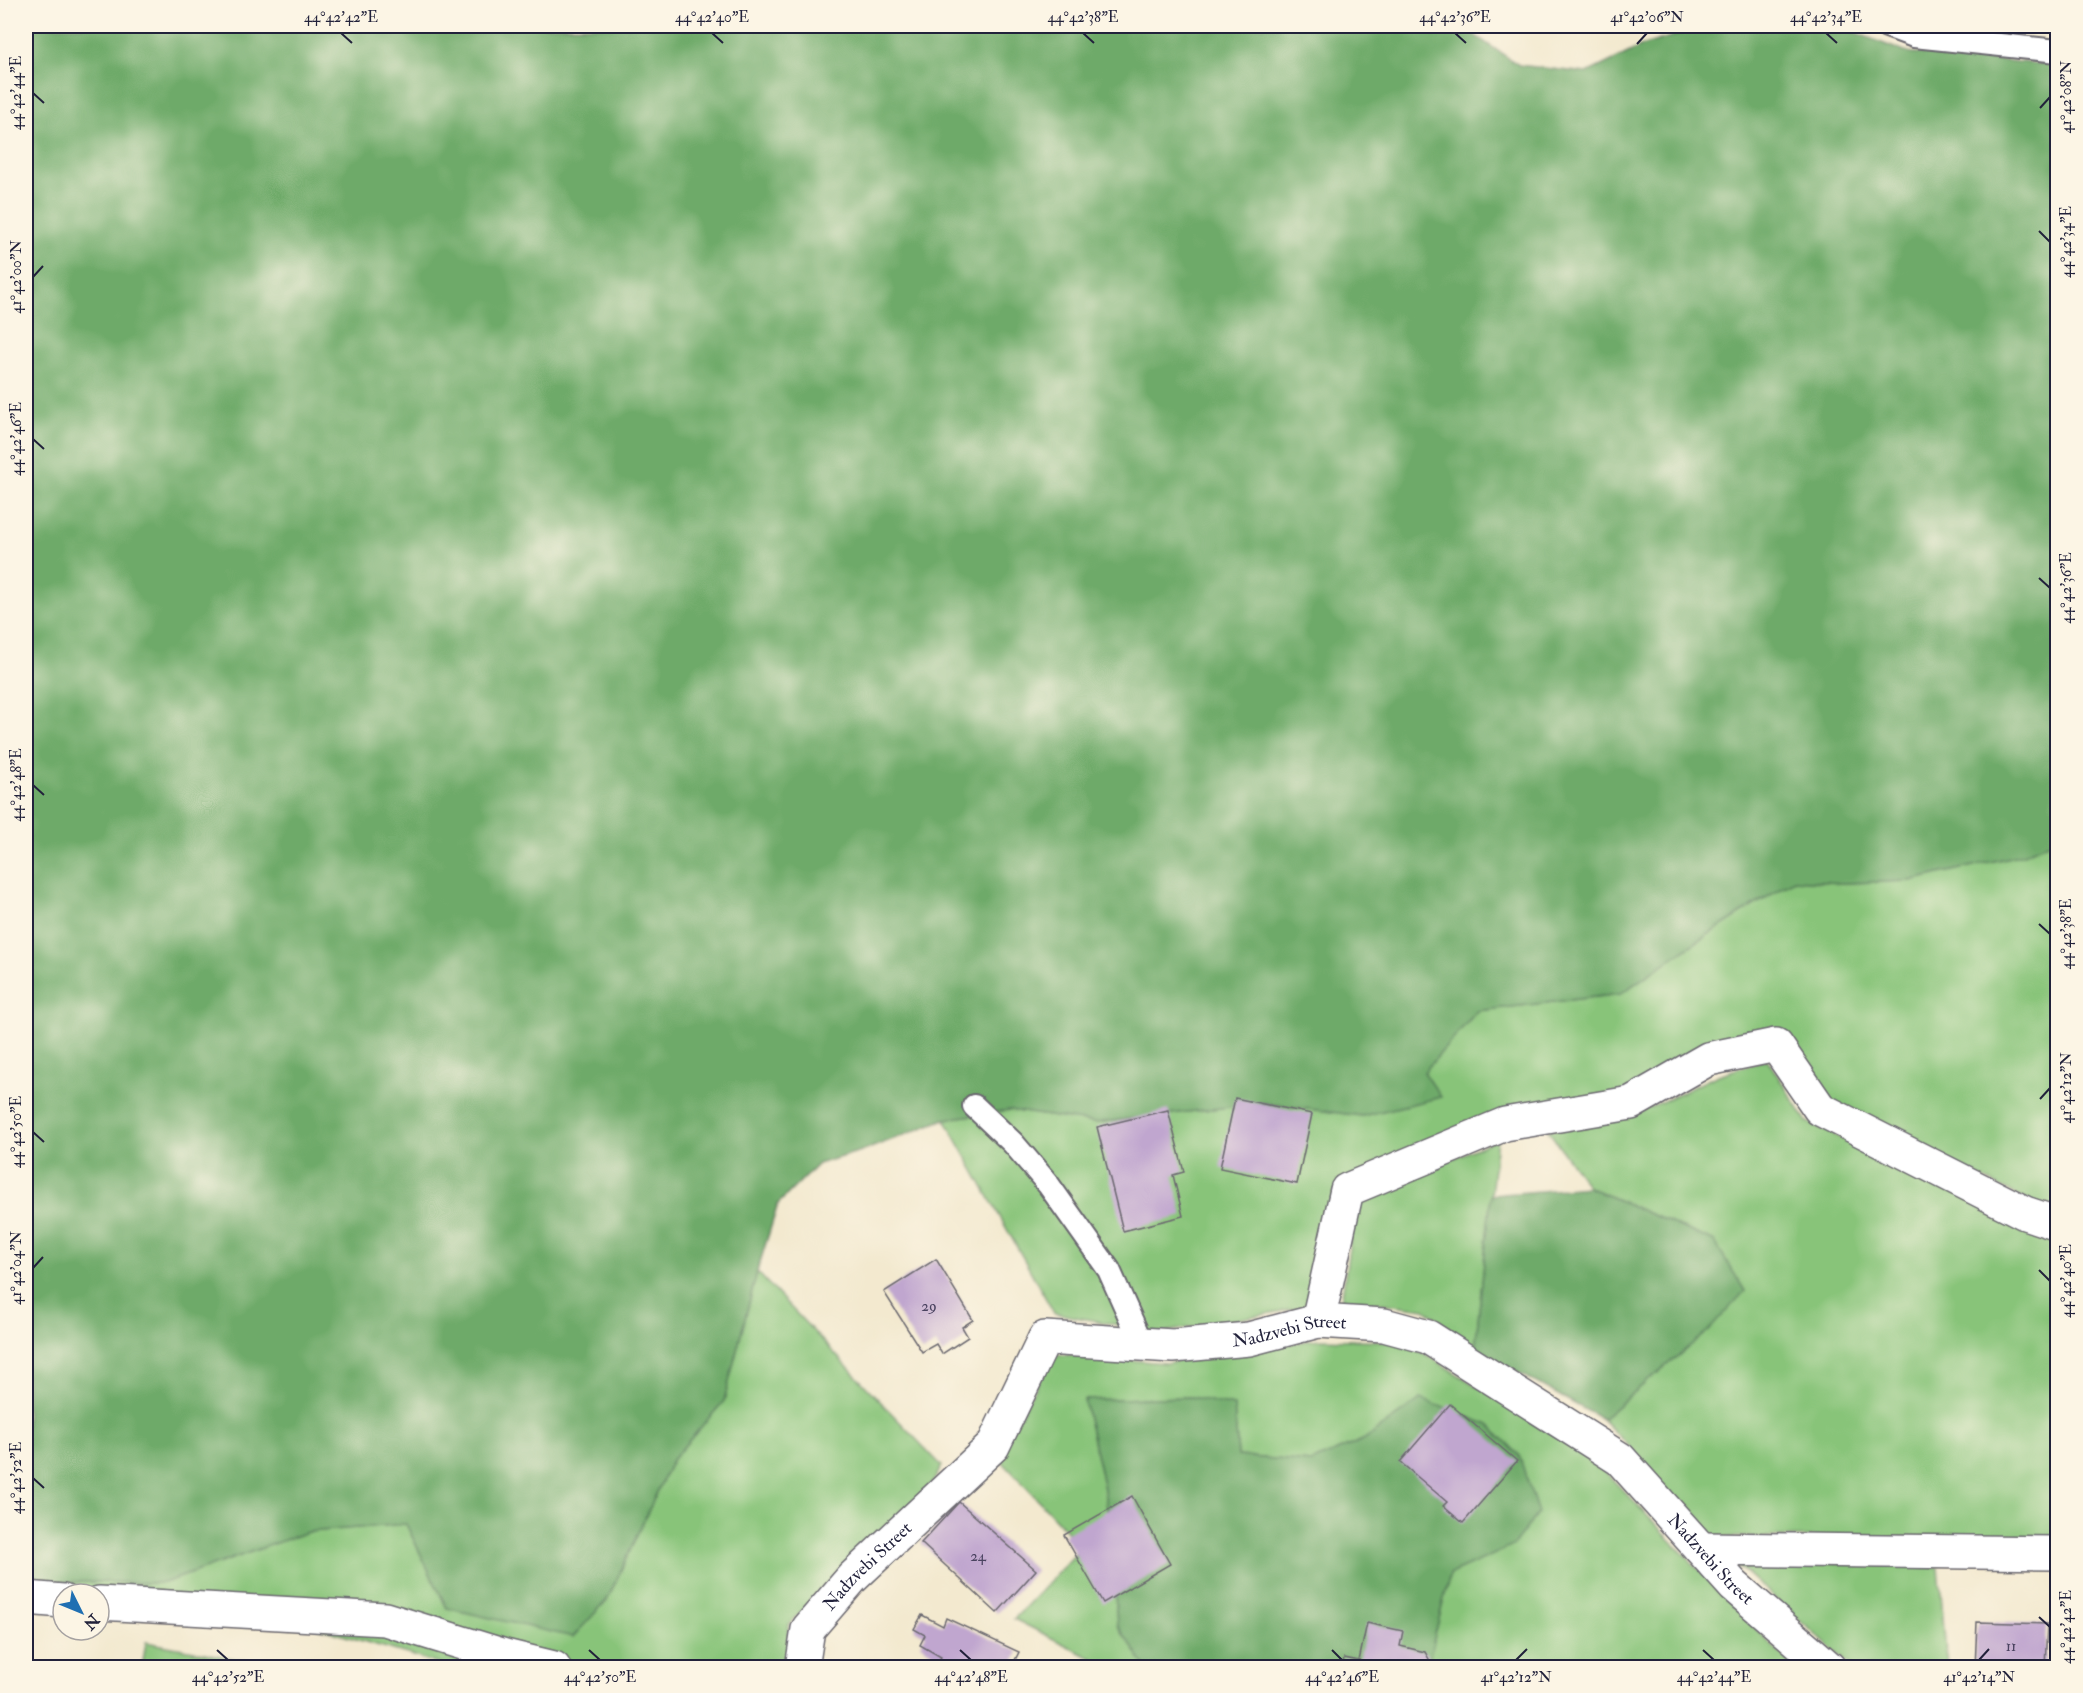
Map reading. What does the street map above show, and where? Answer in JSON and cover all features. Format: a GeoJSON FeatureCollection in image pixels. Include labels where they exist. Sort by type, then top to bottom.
{"type":"FeatureCollection","features":[{"type":"Feature","properties":{"kind":"street"},"geometry":{"type":"LineString","coordinates":[[1318,1321],[1347,1190],[1505,1124],[1631,1103],[1708,1059],[1776,1045],[1820,1109],[2025,1213],[2058,1224]]}},
{"type":"Feature","properties":{"kind":"street","name":"Nadzvebi Street"},"geometry":{"type":"LineString","coordinates":[[802,1668],[808,1629],[852,1578],[993,1446],[1045,1338],[1173,1346],[1249,1339],[1318,1321],[1384,1325],[1428,1337],[1620,1459],[1734,1586],[1829,1668]]}},
{"type":"Feature","properties":{"kind":"street"},"geometry":{"type":"LineString","coordinates":[[1701,1549],[2058,1553]]}},
{"type":"Feature","properties":{"kind":"street"},"geometry":{"type":"LineString","coordinates":[[26,1598],[51,1600]]}},
{"type":"Feature","properties":{"kind":"street"},"geometry":{"type":"LineString","coordinates":[[111,1604],[385,1619],[505,1656],[554,1668]]}},
{"type":"Feature","properties":{"kind":"lane"},"geometry":{"type":"LineString","coordinates":[[1887,26],[1914,36],[2058,51]]}},
{"type":"Feature","properties":{"kind":"lane"},"geometry":{"type":"LineString","coordinates":[[974,1106],[1013,1143],[1048,1184],[1102,1260],[1109,1270],[1142,1344]]}},
{"type":"Feature","properties":{"kind":"green space"},"geometry":{"type":"Polygon","coordinates":[[[26,26],[1461,26],[1519,65],[1587,73],[1644,45],[1705,26],[1839,26],[1905,52],[2057,65],[2057,839],[2023,854],[1910,881],[1843,883],[1794,880],[1693,944],[1620,994],[1477,1011],[1424,1072],[1441,1097],[1362,1116],[1263,1103],[1095,1123],[1010,1110],[945,1119],[868,1149],[818,1164],[778,1204],[757,1272],[724,1401],[672,1460],[607,1600],[573,1637],[447,1608],[406,1524],[307,1532],[164,1583],[26,1581],[26,26]]]}},
{"type":"Feature","properties":{"kind":"green space"},"geometry":{"type":"Polygon","coordinates":[[[1966,26],[2057,26],[2057,34],[1966,26]]]}},
{"type":"Feature","properties":{"kind":"green space"},"geometry":{"type":"Polygon","coordinates":[[[2057,839],[2057,1215],[1826,1101],[1782,1037],[1632,1091],[1334,1191],[1311,1306],[1160,1333],[1054,1313],[945,1119],[1010,1110],[1095,1123],[1263,1103],[1362,1116],[1440,1097],[1424,1072],[1477,1011],[1620,994],[1693,944],[1794,880],[1843,883],[1910,881],[2023,854],[2057,839]]]}},
{"type":"Feature","properties":{"kind":"green space"},"geometry":{"type":"Polygon","coordinates":[[[1767,1059],[1807,1122],[2019,1222],[2057,1235],[2057,1538],[1706,1537],[1629,1446],[1602,1419],[1709,1330],[1715,1242],[1588,1187],[1548,1130],[1632,1116],[1718,1075],[1767,1059]]]}},
{"type":"Feature","properties":{"kind":"green space"},"geometry":{"type":"Polygon","coordinates":[[[1497,1139],[1475,1349],[1425,1309],[1378,1303],[1341,1303],[1356,1201],[1497,1139]]]}},
{"type":"Feature","properties":{"kind":"green space"},"geometry":{"type":"Polygon","coordinates":[[[1588,1187],[1715,1242],[1745,1291],[1709,1330],[1602,1419],[1475,1349],[1491,1195],[1588,1187]]]}},
{"type":"Feature","properties":{"kind":"green space"},"geometry":{"type":"Polygon","coordinates":[[[757,1272],[942,1466],[925,1496],[788,1625],[790,1667],[447,1667],[298,1622],[111,1597],[111,1582],[164,1583],[307,1532],[406,1524],[447,1608],[607,1600],[672,1460],[724,1401],[757,1272]]]}},
{"type":"Feature","properties":{"kind":"green space"},"geometry":{"type":"Polygon","coordinates":[[[1319,1339],[1396,1341],[1425,1354],[1591,1457],[1777,1651],[1797,1667],[1427,1667],[1450,1574],[1512,1546],[1421,1399],[1363,1440],[1311,1462],[1238,1456],[1234,1406],[1191,1397],[1084,1400],[1103,1484],[1112,1539],[1117,1625],[1146,1667],[1109,1667],[1014,1619],[1082,1547],[997,1456],[1054,1354],[1166,1363],[1319,1339]]]}},
{"type":"Feature","properties":{"kind":"green space"},"geometry":{"type":"Polygon","coordinates":[[[1191,1397],[1234,1406],[1238,1456],[1311,1462],[1363,1440],[1421,1399],[1489,1425],[1519,1455],[1538,1513],[1513,1546],[1450,1574],[1427,1667],[1146,1667],[1117,1625],[1112,1539],[1103,1484],[1084,1400],[1191,1397]]]}},
{"type":"Feature","properties":{"kind":"green space"},"geometry":{"type":"Polygon","coordinates":[[[1729,1558],[1939,1567],[1947,1667],[1852,1667],[1729,1558]]]}},
{"type":"Feature","properties":{"kind":"green space"},"geometry":{"type":"Polygon","coordinates":[[[26,1581],[95,1582],[51,1582],[51,1588],[26,1585],[26,1581]]]}},
{"type":"Feature","properties":{"kind":"green space"},"geometry":{"type":"Polygon","coordinates":[[[146,1642],[279,1667],[142,1667],[146,1642]]]}},
{"type":"Feature","properties":{"kind":"building"},"geometry":{"type":"Polygon","coordinates":[[[1235,1098],[1312,1114],[1297,1184],[1220,1168],[1235,1098]]]}},
{"type":"Feature","properties":{"kind":"building"},"geometry":{"type":"Polygon","coordinates":[[[1168,1110],[1184,1172],[1173,1175],[1183,1216],[1123,1231],[1097,1127],[1168,1110]]]}},
{"type":"Feature","properties":{"kind":"building"},"geometry":{"type":"Polygon","coordinates":[[[936,1259],[973,1320],[962,1327],[968,1337],[942,1354],[936,1344],[922,1352],[884,1292],[936,1259]]]}},
{"type":"Feature","properties":{"kind":"building"},"geometry":{"type":"Polygon","coordinates":[[[1450,1404],[1517,1461],[1463,1523],[1443,1506],[1447,1502],[1400,1462],[1450,1404]]]}},
{"type":"Feature","properties":{"kind":"building"},"geometry":{"type":"Polygon","coordinates":[[[1132,1496],[1170,1564],[1103,1603],[1064,1535],[1132,1496]]]}},
{"type":"Feature","properties":{"kind":"building"},"geometry":{"type":"Polygon","coordinates":[[[959,1502],[1036,1570],[997,1613],[921,1543],[959,1502]]]}},
{"type":"Feature","properties":{"kind":"building"},"geometry":{"type":"Polygon","coordinates":[[[922,1615],[943,1626],[946,1618],[1019,1652],[1011,1668],[940,1668],[936,1665],[941,1657],[920,1645],[925,1635],[914,1629],[922,1615]]]}},
{"type":"Feature","properties":{"kind":"building"},"geometry":{"type":"Polygon","coordinates":[[[1977,1622],[2047,1624],[2045,1668],[1975,1668],[1977,1622]]]}},
{"type":"Feature","properties":{"kind":"building"},"geometry":{"type":"Polygon","coordinates":[[[1367,1623],[1403,1631],[1400,1646],[1425,1652],[1434,1668],[1342,1668],[1344,1658],[1359,1661],[1367,1623]]]}},
{"type":"Feature","properties":{"kind":"building"},"geometry":{"type":"Polygon","coordinates":[[[26,1665],[80,1665],[80,1668],[26,1668],[26,1665]]]}}]}
